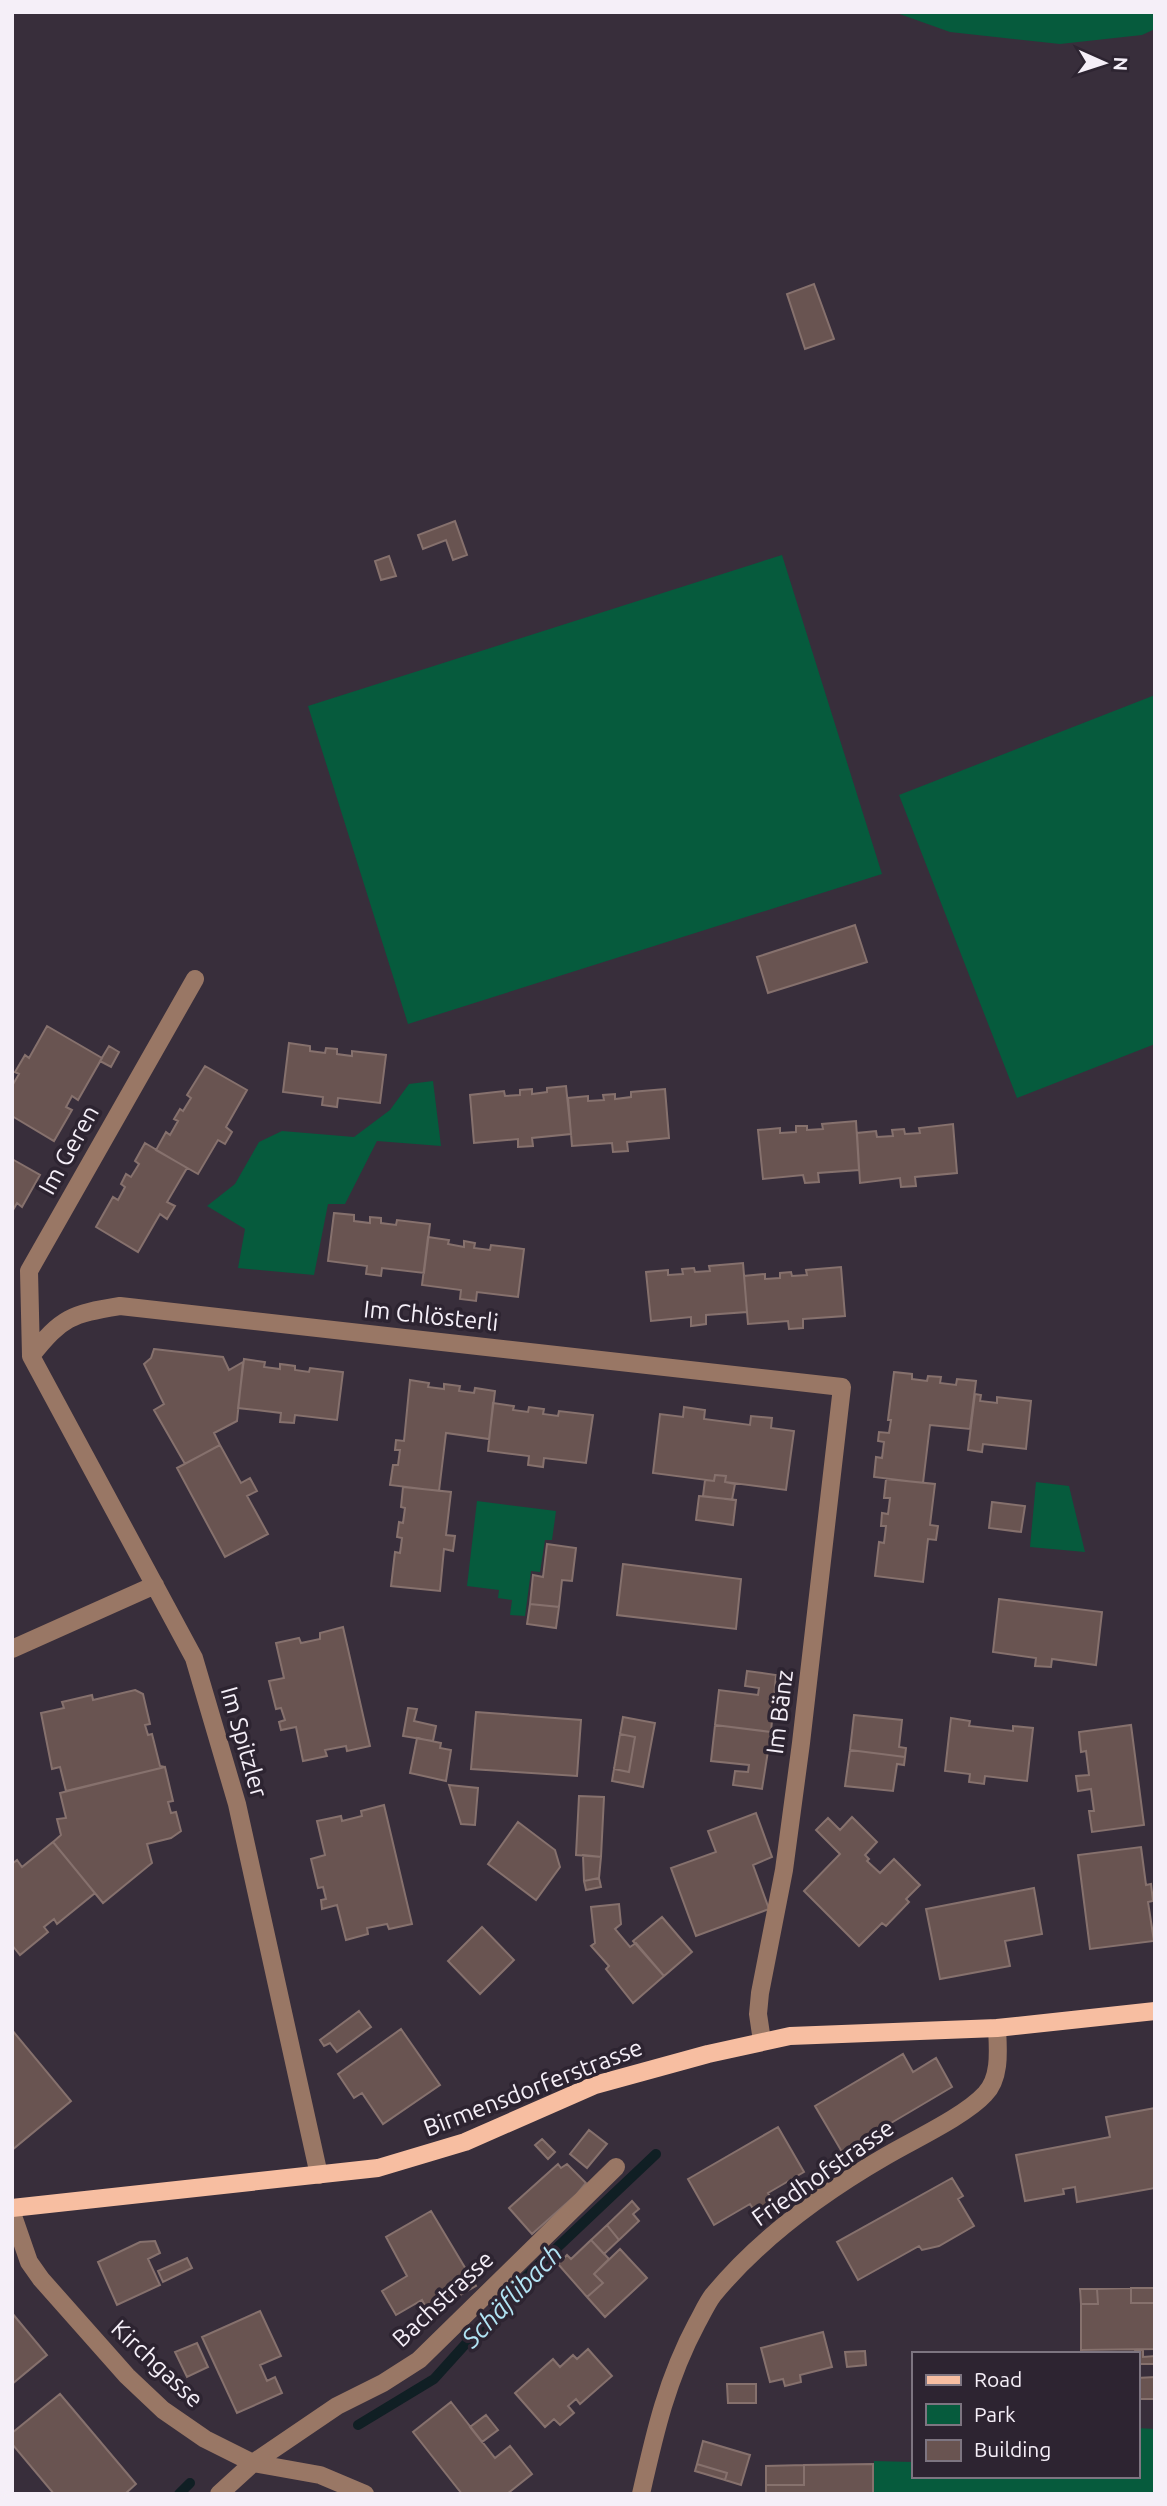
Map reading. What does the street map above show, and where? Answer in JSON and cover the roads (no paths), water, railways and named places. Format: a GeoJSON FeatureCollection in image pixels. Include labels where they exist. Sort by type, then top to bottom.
{"type":"FeatureCollection","features":[{"type":"Feature","properties":{"kind":"main road","name":"Birmensdorferstrasse"},"geometry":{"type":"LineString","coordinates":[[12,2211],[144,2192],[378,2168],[465,2142],[596,2085],[762,2040],[790,2036],[997,2028],[1155,2011]]}},
{"type":"Feature","properties":{"kind":"street","name":"Im Geren"},"geometry":{"type":"LineString","coordinates":[[31,1356],[29,1271],[195,979]]}},
{"type":"Feature","properties":{"kind":"street","name":"Im Chlösterli"},"geometry":{"type":"LineString","coordinates":[[31,1356],[51,1331],[78,1313],[120,1306],[842,1387]]}},
{"type":"Feature","properties":{"kind":"street","name":"Im Spitzler"},"geometry":{"type":"LineString","coordinates":[[31,1356],[194,1658],[237,1804],[319,2175]]}},
{"type":"Feature","properties":{"kind":"street","name":"Im Bänz"},"geometry":{"type":"LineString","coordinates":[[762,2040],[758,2014],[760,1993],[784,1870],[842,1387]]}},
{"type":"Feature","properties":{"kind":"street"},"geometry":{"type":"LineString","coordinates":[[12,1649],[155,1585]]}},
{"type":"Feature","properties":{"kind":"street","name":"Friedhofstrasse"},"geometry":{"type":"LineString","coordinates":[[641,2494],[660,2410],[683,2350],[711,2297],[760,2245],[808,2207],[861,2171],[969,2107],[987,2093],[997,2072],[997,2028]]}},
{"type":"Feature","properties":{"kind":"street","name":"Bachstrasse"},"geometry":{"type":"LineString","coordinates":[[219,2494],[253,2463],[337,2406],[383,2383],[419,2360],[616,2167]]}},
{"type":"Feature","properties":{"kind":"street","name":"Kirchgasse"},"geometry":{"type":"LineString","coordinates":[[12,2211],[29,2262],[127,2376],[163,2410],[205,2440],[253,2463],[320,2475],[365,2494]]}},
{"type":"Feature","properties":{"kind":"waterway","name":"Schäflibach"},"geometry":{"type":"LineString","coordinates":[[358,2425],[434,2379],[526,2277],[656,2154]]}},
{"type":"Feature","properties":{"kind":"waterway","name":"Schäflibach"},"geometry":{"type":"LineString","coordinates":[[179,2494],[190,2483]]}}]}
